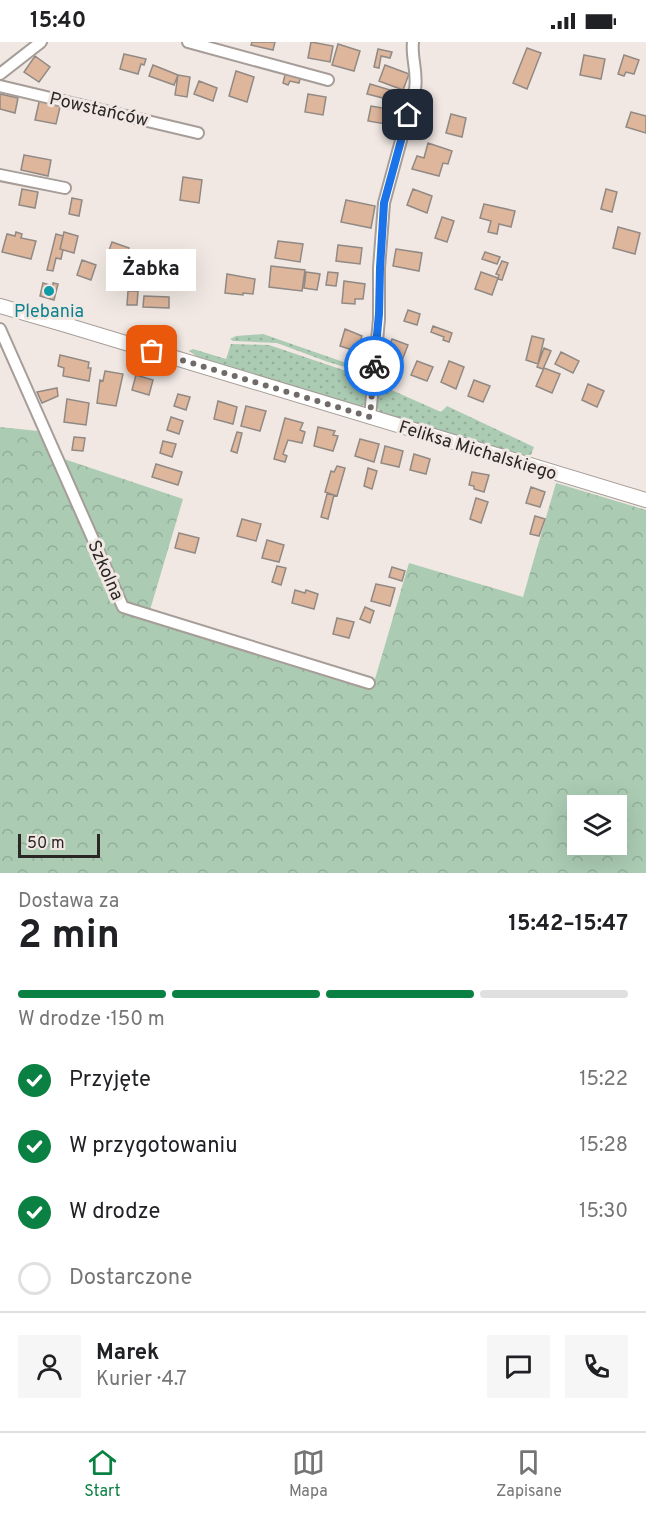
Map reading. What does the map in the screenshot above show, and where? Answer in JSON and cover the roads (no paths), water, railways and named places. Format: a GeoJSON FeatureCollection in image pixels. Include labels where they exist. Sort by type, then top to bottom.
{"type":"FeatureCollection","features":[{"type":"Feature","properties":{"kind":"street"},"geometry":{"type":"LineString","coordinates":[[0,74],[41,42]]}},
{"type":"Feature","properties":{"kind":"street"},"geometry":{"type":"LineString","coordinates":[[188,42],[328,80]]}},
{"type":"Feature","properties":{"kind":"street"},"geometry":{"type":"LineString","coordinates":[[370,417],[379,319],[384,203],[415,89],[413,42]]}},
{"type":"Feature","properties":{"kind":"street","name":"Powstańców"},"geometry":{"type":"LineString","coordinates":[[0,86],[198,133]]}},
{"type":"Feature","properties":{"kind":"street"},"geometry":{"type":"LineString","coordinates":[[0,175],[65,188]]}},
{"type":"Feature","properties":{"kind":"street","name":"Feliksa Michalskiego"},"geometry":{"type":"LineString","coordinates":[[0,306],[646,500]]}},
{"type":"Feature","properties":{"kind":"street","name":"Szkolna"},"geometry":{"type":"LineString","coordinates":[[0,329],[123,607],[369,683]]}},
{"type":"Feature","properties":{"kind":"place","name":"Plebania"},"geometry":{"type":"Point","coordinates":[49,291]}},
{"type":"Feature","properties":{"kind":"place","name":"Żabka"},"geometry":{"type":"Point","coordinates":[152,351]}}]}
